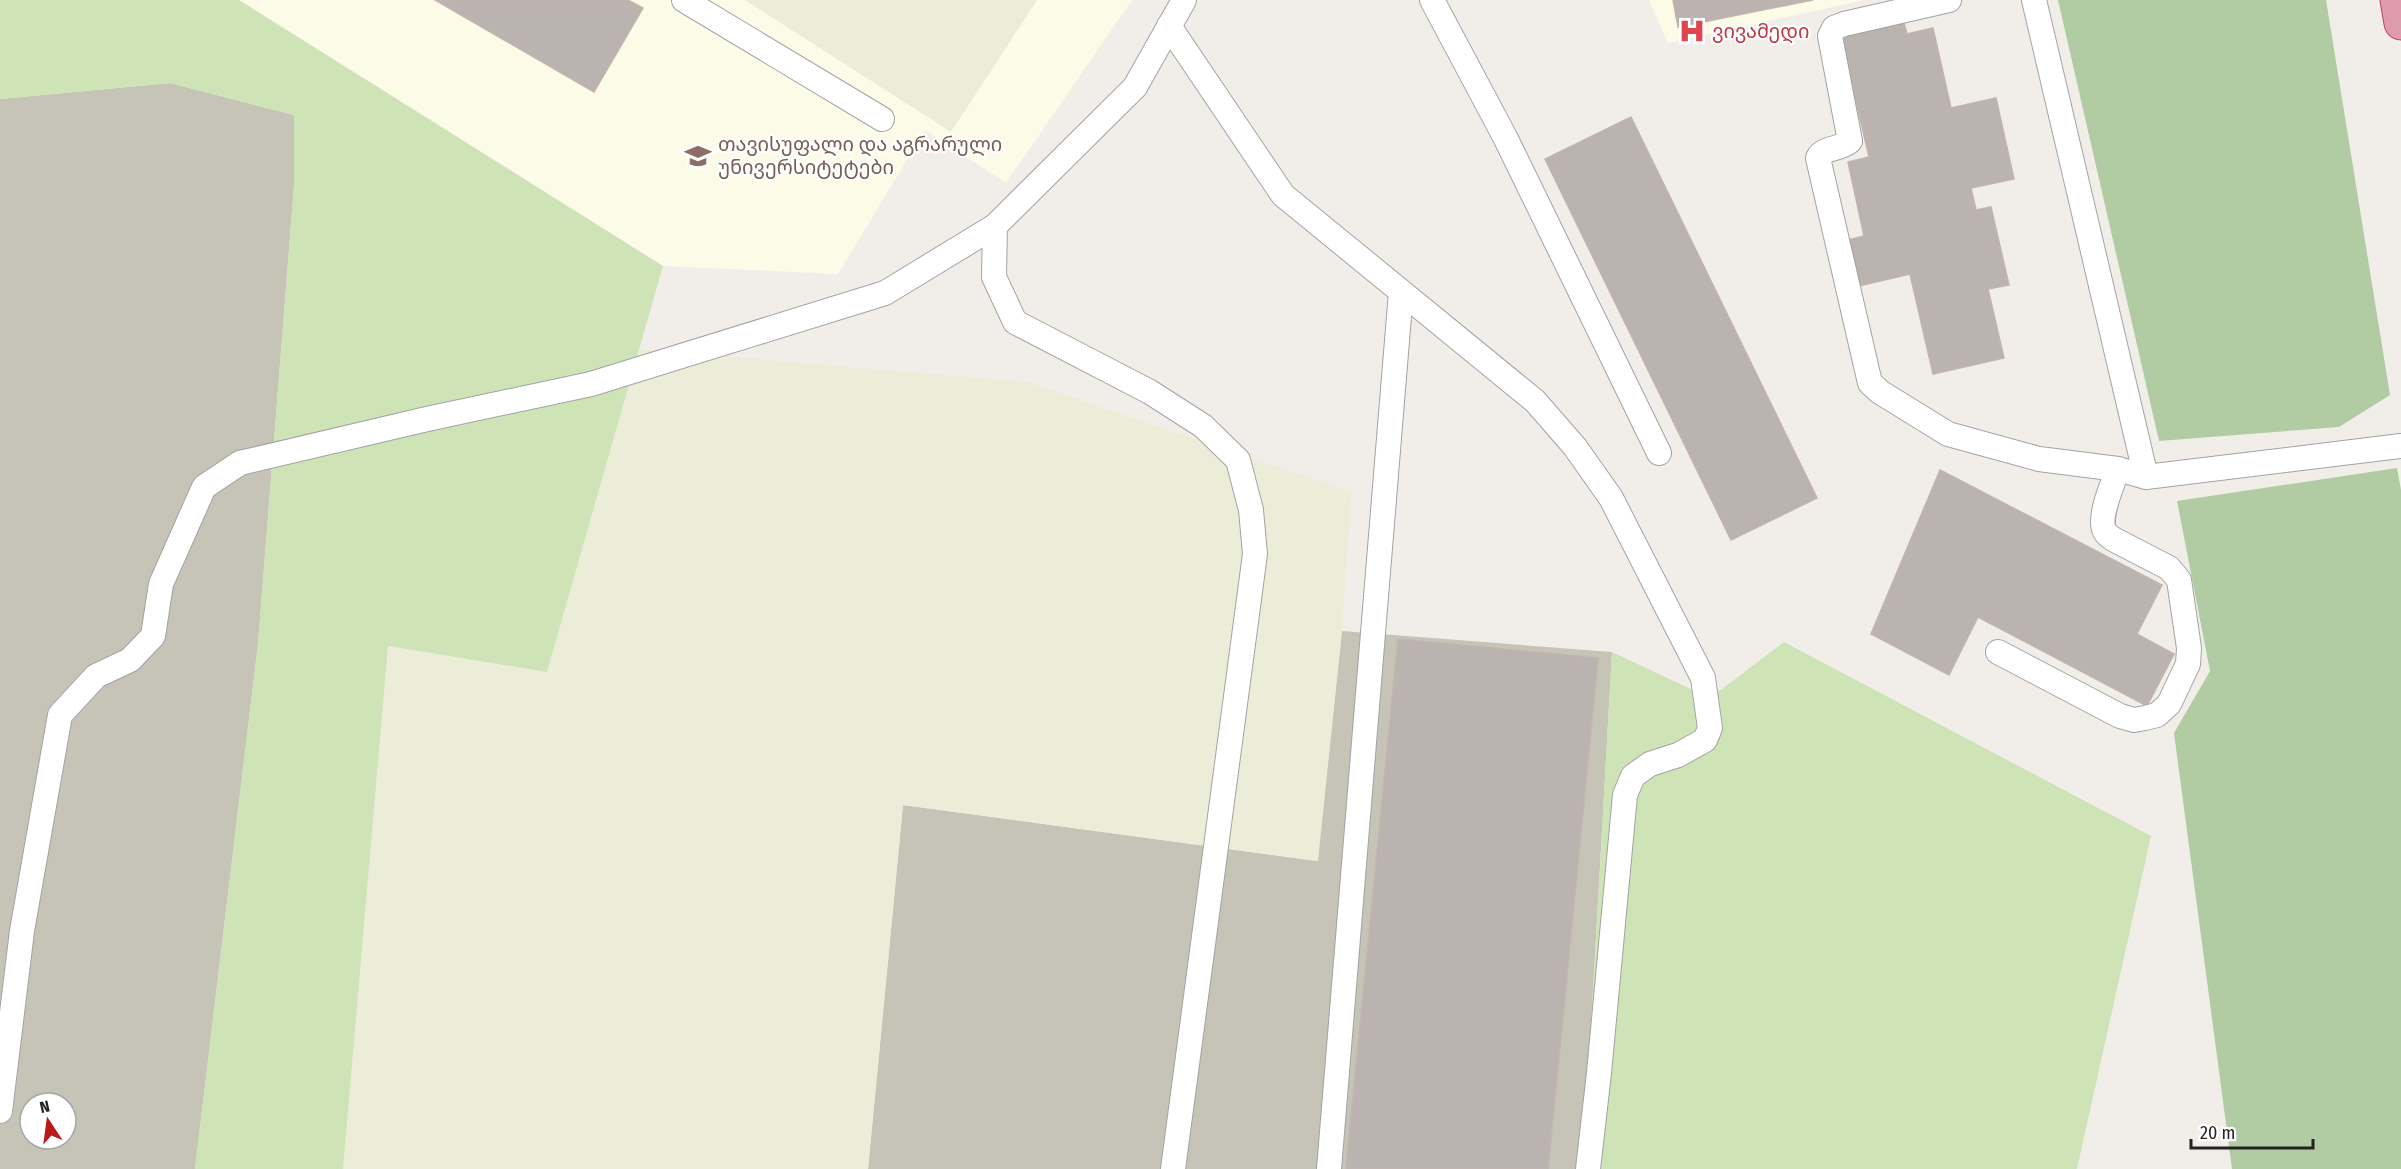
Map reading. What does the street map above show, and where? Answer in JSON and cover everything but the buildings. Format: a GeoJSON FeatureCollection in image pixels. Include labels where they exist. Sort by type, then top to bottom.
{"type":"FeatureCollection","features":[{"type":"Feature","properties":{"kind":"highway"},"geometry":{"type":"LineString","coordinates":[[2397,0],[2401,22]]}},
{"type":"Feature","properties":{"kind":"lane"},"geometry":{"type":"LineString","coordinates":[[684,0],[882,119]]}},
{"type":"Feature","properties":{"kind":"lane"},"geometry":{"type":"LineString","coordinates":[[0,1111],[22,931],[60,715],[96,676],[130,660],[153,636],[161,584],[204,487],[240,463],[427,419],[591,384],[885,293],[995,226],[1135,87],[1184,0]]}},
{"type":"Feature","properties":{"kind":"lane"},"geometry":{"type":"LineString","coordinates":[[1432,0],[1506,139],[1659,453]]}},
{"type":"Feature","properties":{"kind":"lane"},"geometry":{"type":"LineString","coordinates":[[1949,0],[1844,24],[1834,28],[1830,36],[1850,141],[1842,147],[1823,152],[1818,158],[1870,383],[1880,392],[1948,434],[2039,459],[2118,469],[2146,477],[2401,446]]}},
{"type":"Feature","properties":{"kind":"lane"},"geometry":{"type":"LineString","coordinates":[[2034,0],[2146,477]]}},
{"type":"Feature","properties":{"kind":"lane"},"geometry":{"type":"LineString","coordinates":[[1169,26],[1283,195],[1535,401],[1575,447],[1611,498],[1703,678],[1710,728],[1706,740],[1678,755],[1650,764],[1633,776],[1625,795],[1588,1169]]}},
{"type":"Feature","properties":{"kind":"lane"},"geometry":{"type":"LineString","coordinates":[[995,226],[994,277],[1015,322],[1150,392],[1203,426],[1238,460],[1251,510],[1255,554],[1173,1169]]}},
{"type":"Feature","properties":{"kind":"lane"},"geometry":{"type":"LineString","coordinates":[[1329,1169],[1401,292]]}},
{"type":"Feature","properties":{"kind":"lane"},"geometry":{"type":"LineString","coordinates":[[1998,652],[2120,716],[2134,720],[2145,718],[2157,715],[2169,704],[2188,664],[2189,648],[2179,580],[2169,568],[2105,533],[2102,523],[2104,511],[2118,469]]}},
{"type":"Feature","properties":{"kind":"shaded area","name":"თავისუფალი და აგრარული უნივერსიტეტები"},"geometry":{"type":"Polygon","coordinates":[[[239,0],[1132,0],[1006,183],[925,130],[838,274],[663,266],[239,0]]]}},
{"type":"Feature","properties":{"kind":"shaded area"},"geometry":{"type":"Polygon","coordinates":[[[745,0],[1037,0],[951,132],[745,0]]]}},
{"type":"Feature","properties":{"kind":"shaded area","name":"ვივამედი"},"geometry":{"type":"Polygon","coordinates":[[[1649,0],[1864,0],[1668,43],[1649,0]]]}},
{"type":"Feature","properties":{"kind":"shaded area"},"geometry":{"type":"Polygon","coordinates":[[[170,83],[294,115],[294,186],[258,644],[195,1169],[0,1169],[0,99],[170,83]]]}},
{"type":"Feature","properties":{"kind":"shaded area"},"geometry":{"type":"Polygon","coordinates":[[[640,349],[1027,382],[1352,492],[1342,631],[1318,861],[903,805],[868,1169],[343,1169],[388,646],[547,672],[640,349]]]}},
{"type":"Feature","properties":{"kind":"shaded area"},"geometry":{"type":"Polygon","coordinates":[[[1342,631],[1612,652],[1583,1169],[868,1169],[903,805],[1317,861],[1342,631]]]}},
{"type":"Feature","properties":{"kind":"green space"},"geometry":{"type":"Polygon","coordinates":[[[0,0],[239,0],[663,266],[547,672],[388,646],[343,1169],[195,1169],[258,644],[294,186],[294,115],[170,83],[0,99],[0,0]]]}},
{"type":"Feature","properties":{"kind":"green space"},"geometry":{"type":"Polygon","coordinates":[[[2058,0],[2326,0],[2390,395],[2339,427],[2159,441],[2058,0]]]}},
{"type":"Feature","properties":{"kind":"green space"},"geometry":{"type":"Polygon","coordinates":[[[2397,468],[2401,490],[2401,1169],[2232,1169],[2174,733],[2210,671],[2177,501],[2397,468]]]}},
{"type":"Feature","properties":{"kind":"green space"},"geometry":{"type":"Polygon","coordinates":[[[1784,642],[2151,836],[2077,1169],[1583,1169],[1612,652],[1710,698],[1784,642]]]}},
{"type":"Feature","properties":{"kind":"place","name":"ვივამედი"},"geometry":{"type":"Point","coordinates":[1692,31]}},
{"type":"Feature","properties":{"kind":"place","name":"თავისუფალი და აგრარული უნივერსიტეტები"},"geometry":{"type":"Point","coordinates":[698,156]}}]}
